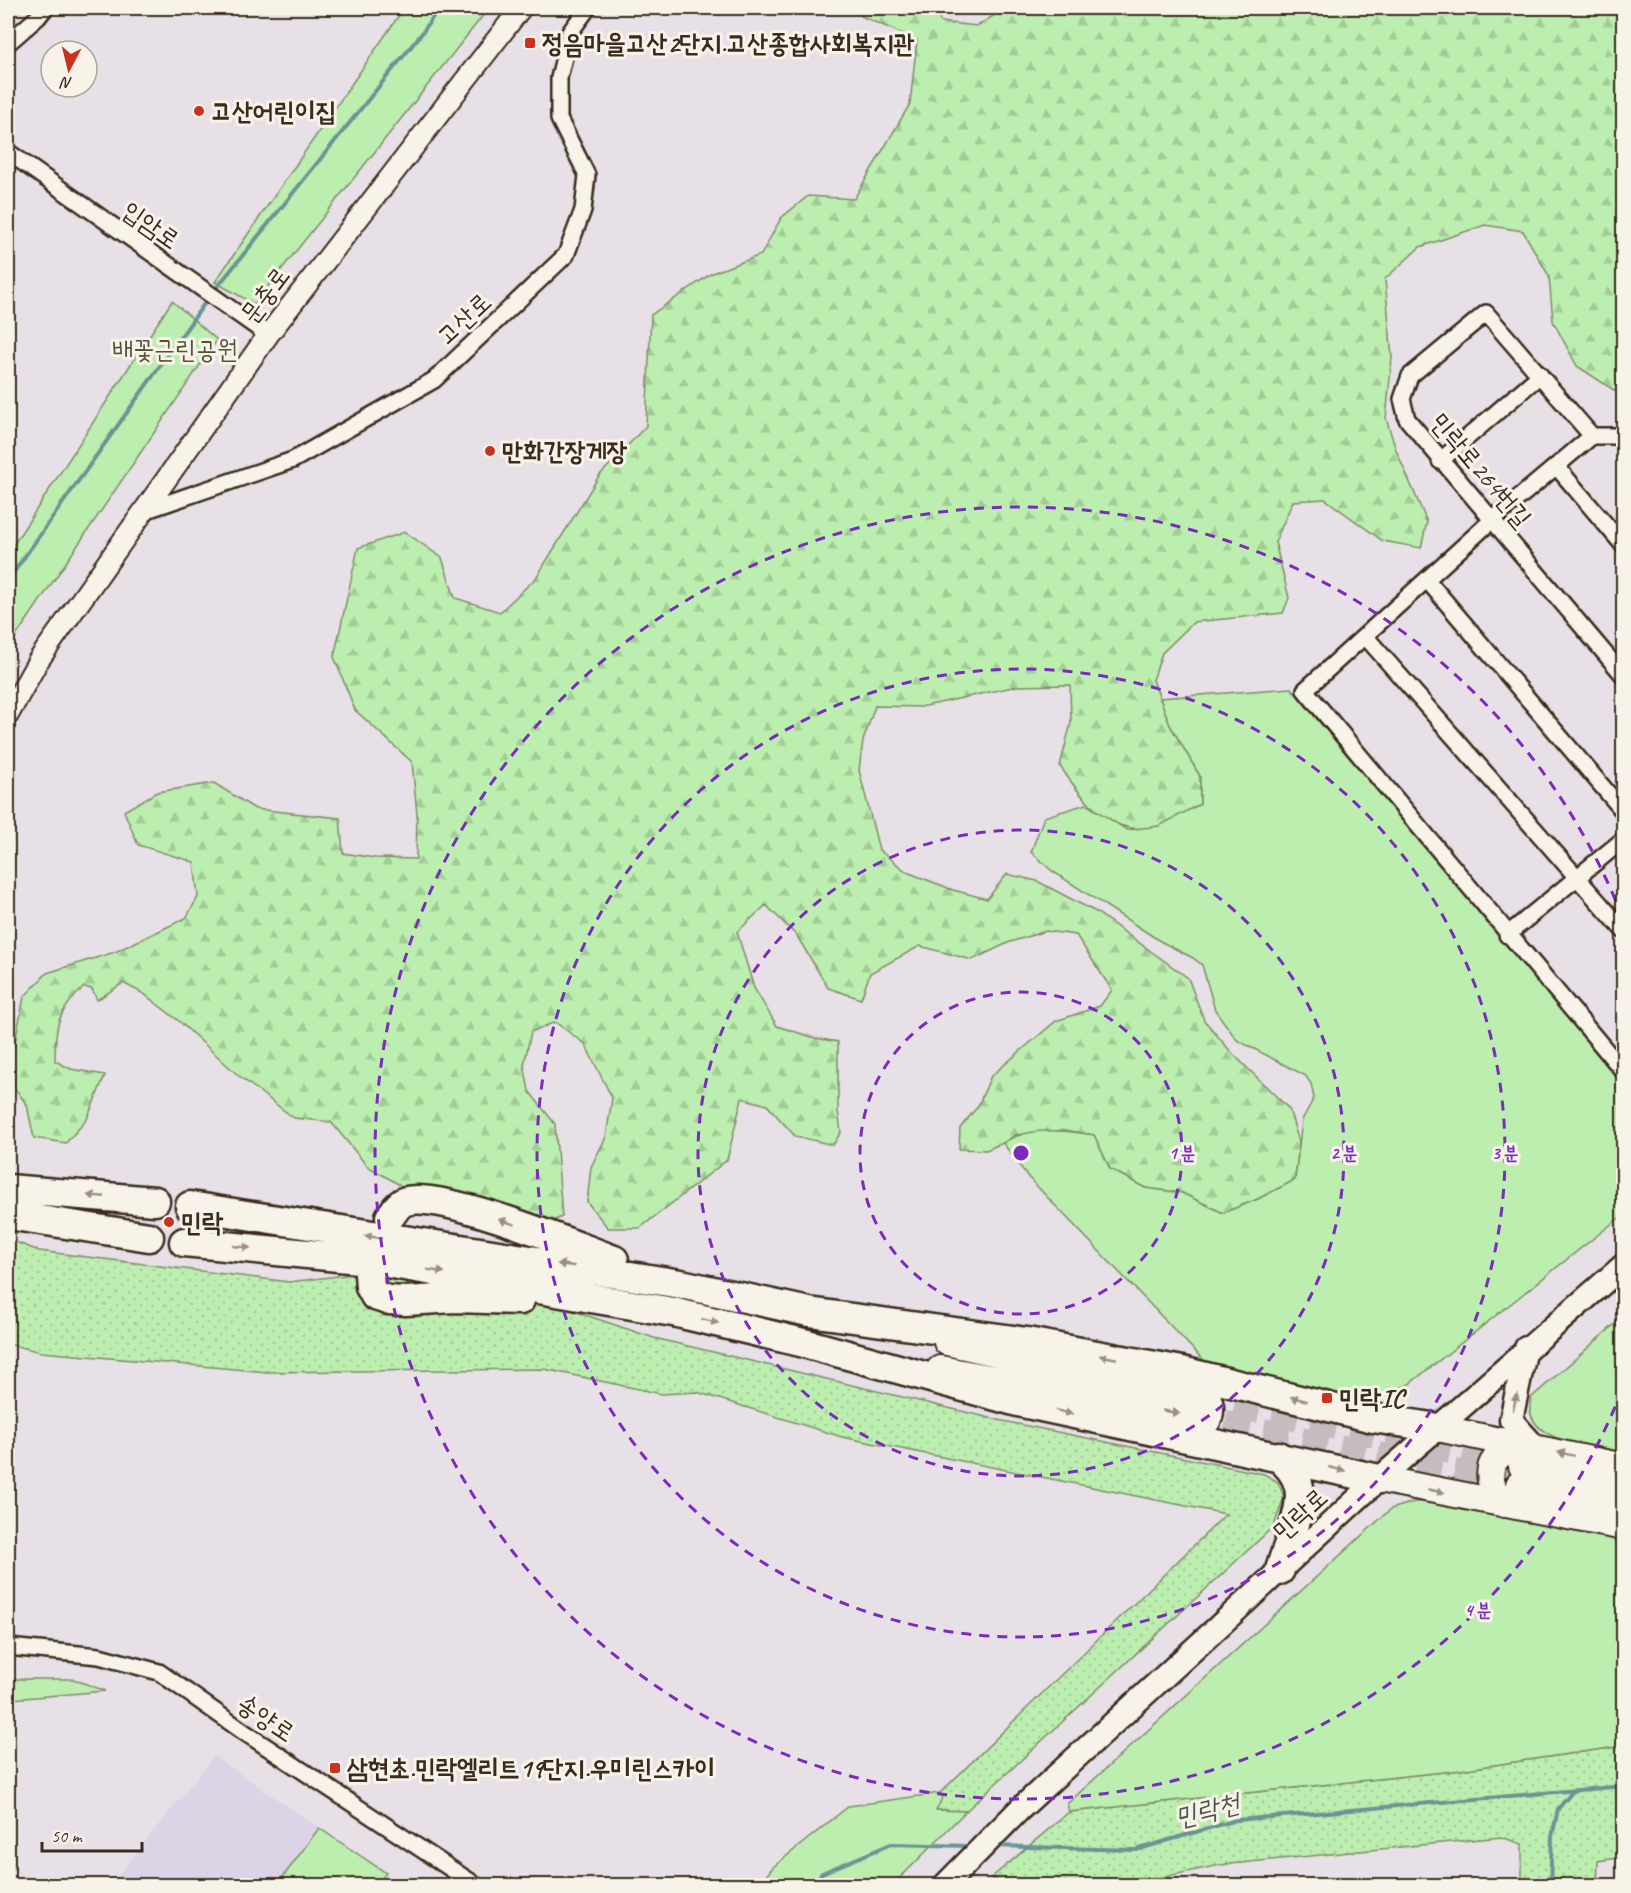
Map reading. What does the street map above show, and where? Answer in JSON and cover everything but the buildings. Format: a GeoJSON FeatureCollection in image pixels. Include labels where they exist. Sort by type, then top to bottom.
{"type":"FeatureCollection","features":[{"type":"Feature","properties":{"kind":"highway"},"geometry":{"type":"LineString","coordinates":[[8,1189],[155,1201]]}},
{"type":"Feature","properties":{"kind":"highway"},"geometry":{"type":"LineString","coordinates":[[390,1217],[403,1202],[417,1200],[459,1206],[681,1284]]}},
{"type":"Feature","properties":{"kind":"highway"},"geometry":{"type":"LineString","coordinates":[[190,1206],[681,1284],[809,1312],[1189,1416],[1278,1456],[1379,1479],[1520,1476],[1623,1467]]}},
{"type":"Feature","properties":{"kind":"highway"},"geometry":{"type":"LineString","coordinates":[[8,1215],[149,1237]]}},
{"type":"Feature","properties":{"kind":"highway"},"geometry":{"type":"LineString","coordinates":[[184,1242],[369,1260],[673,1312],[804,1343],[1018,1402],[1189,1416],[1203,1426],[1208,1416],[1209,1405],[1206,1390],[1182,1371]]}},
{"type":"Feature","properties":{"kind":"highway"},"geometry":{"type":"LineString","coordinates":[[369,1274],[370,1287],[375,1296],[388,1300],[487,1298],[673,1312]]}},
{"type":"Feature","properties":{"kind":"highway"},"geometry":{"type":"LineString","coordinates":[[809,1312],[1027,1342],[1182,1371],[1373,1418],[1438,1428],[1520,1476],[1623,1527]]}},
{"type":"Feature","properties":{"kind":"highway"},"geometry":{"type":"LineString","coordinates":[[1278,1456],[1293,1471],[1300,1488],[1297,1514],[1280,1570]]}},
{"type":"Feature","properties":{"kind":"highway"},"geometry":{"type":"LineString","coordinates":[[1520,1476],[1623,1489]]}},
{"type":"Feature","properties":{"kind":"highway"},"geometry":{"type":"LineString","coordinates":[[1520,1476],[1623,1507]]}},
{"type":"Feature","properties":{"kind":"main road","name":"민락로"},"geometry":{"type":"LineString","coordinates":[[944,1886],[1019,1810],[1379,1479],[1623,1264]]}},
{"type":"Feature","properties":{"kind":"main road"},"geometry":{"type":"LineString","coordinates":[[1520,1476],[1511,1420],[1526,1348]]}},
{"type":"Feature","properties":{"kind":"street"},"geometry":{"type":"LineString","coordinates":[[8,43],[45,8]]}},
{"type":"Feature","properties":{"kind":"street","name":"문충로"},"geometry":{"type":"LineString","coordinates":[[8,715],[38,661],[268,335],[521,8]]}},
{"type":"Feature","properties":{"kind":"street","name":"고산로"},"geometry":{"type":"LineString","coordinates":[[144,511],[293,460],[434,380],[566,255],[583,210],[587,175],[559,119],[559,78],[570,32],[588,8]]}},
{"type":"Feature","properties":{"kind":"street","name":"입암로"},"geometry":{"type":"LineString","coordinates":[[8,152],[268,335]]}},
{"type":"Feature","properties":{"kind":"street","name":"민락로264번길"},"geometry":{"type":"LineString","coordinates":[[1592,436],[1486,313],[1410,376],[1402,399],[1407,419],[1440,461],[1623,676]]}},
{"type":"Feature","properties":{"kind":"street"},"geometry":{"type":"LineString","coordinates":[[1440,461],[1540,375]]}},
{"type":"Feature","properties":{"kind":"street"},"geometry":{"type":"LineString","coordinates":[[1623,436],[1592,436],[1491,521],[1305,690],[1430,836],[1507,935],[1623,1072]]}},
{"type":"Feature","properties":{"kind":"street"},"geometry":{"type":"LineString","coordinates":[[1556,466],[1623,546]]}},
{"type":"Feature","properties":{"kind":"street"},"geometry":{"type":"LineString","coordinates":[[1427,580],[1623,812]]}},
{"type":"Feature","properties":{"kind":"street"},"geometry":{"type":"LineString","coordinates":[[1365,636],[1623,931]]}},
{"type":"Feature","properties":{"kind":"street"},"geometry":{"type":"LineString","coordinates":[[1507,935],[1623,839]]}},
{"type":"Feature","properties":{"kind":"street","name":"송양로"},"geometry":{"type":"LineString","coordinates":[[8,1647],[99,1656],[159,1672],[244,1732],[477,1886]]}},
{"type":"Feature","properties":{"kind":"shaded area"},"geometry":{"type":"Polygon","coordinates":[[[214,1756],[386,1873],[377,1886],[110,1886],[214,1756]]]}},
{"type":"Feature","properties":{"kind":"green space"},"geometry":{"type":"Polygon","coordinates":[[[404,8],[489,8],[254,304],[215,282],[404,8]]]}},
{"type":"Feature","properties":{"kind":"green space"},"geometry":{"type":"Polygon","coordinates":[[[862,8],[933,8],[941,22],[977,26],[1006,8],[1623,8],[1623,396],[1577,366],[1553,321],[1549,276],[1523,231],[1485,225],[1420,247],[1385,279],[1392,358],[1386,418],[1396,450],[1427,522],[1421,548],[1383,541],[1325,499],[1293,501],[1275,542],[1289,598],[1283,613],[1194,622],[1162,653],[1153,680],[1170,725],[1200,776],[1200,804],[1164,824],[1142,829],[1113,822],[1089,804],[1060,766],[1071,723],[1070,685],[1017,686],[921,707],[875,706],[863,741],[859,770],[879,850],[907,872],[953,890],[987,899],[1007,874],[1037,881],[1096,912],[1188,978],[1204,1020],[1232,1053],[1289,1109],[1299,1142],[1295,1180],[1258,1199],[1223,1213],[1182,1193],[1145,1188],[1110,1169],[1094,1135],[1064,1130],[1015,1135],[986,1150],[959,1149],[960,1128],[978,1106],[991,1076],[1056,1021],[1100,1006],[1112,990],[1076,935],[1046,931],[1010,942],[972,960],[920,946],[870,973],[861,999],[828,988],[797,936],[766,905],[737,932],[754,988],[777,1026],[815,1038],[838,1042],[838,1111],[841,1132],[833,1145],[795,1136],[767,1105],[742,1098],[727,1160],[640,1228],[608,1228],[587,1202],[591,1167],[606,1137],[612,1098],[585,1044],[555,1022],[531,1032],[524,1065],[529,1091],[555,1124],[562,1217],[541,1226],[419,1196],[367,1166],[331,1122],[294,1118],[239,1076],[180,1022],[144,994],[123,983],[97,1000],[92,989],[84,987],[63,1012],[57,1028],[55,1061],[71,1069],[105,1075],[87,1119],[66,1143],[34,1138],[27,1105],[14,1087],[12,1057],[24,997],[47,973],[115,952],[186,918],[198,897],[194,862],[138,845],[124,811],[157,792],[214,783],[255,809],[340,818],[343,853],[375,858],[416,859],[417,814],[412,762],[355,710],[334,657],[358,548],[405,532],[442,558],[455,598],[500,612],[536,578],[599,476],[646,426],[651,315],[712,273],[761,255],[781,218],[808,196],[854,199],[910,104],[917,40],[861,16],[862,8]]]}},
{"type":"Feature","properties":{"kind":"green space","name":"배꽃근린공원"},"geometry":{"type":"Polygon","coordinates":[[[172,301],[217,340],[8,648],[8,553],[172,301]]]}},
{"type":"Feature","properties":{"kind":"green space"},"geometry":{"type":"Polygon","coordinates":[[[1291,688],[1623,1084],[1623,1215],[1408,1385],[1359,1402],[1213,1370],[1028,1177],[1003,1143],[1035,1132],[1059,1131],[1094,1135],[1110,1169],[1145,1188],[1182,1193],[1223,1213],[1258,1199],[1295,1180],[1302,1120],[1314,1098],[1311,1084],[1306,1076],[1237,1040],[1215,1010],[1202,965],[1160,941],[1052,871],[1031,852],[1044,817],[1086,804],[1127,830],[1159,826],[1200,804],[1200,776],[1170,725],[1160,698],[1291,688]]]}},
{"type":"Feature","properties":{"kind":"green space"},"geometry":{"type":"Polygon","coordinates":[[[8,1239],[39,1251],[289,1282],[355,1274],[544,1301],[654,1338],[1003,1421],[1264,1474],[1278,1482],[1284,1497],[1274,1526],[966,1811],[935,1810],[940,1793],[1226,1514],[842,1437],[697,1392],[662,1394],[544,1369],[268,1372],[41,1352],[8,1344],[8,1239]]]}},
{"type":"Feature","properties":{"kind":"green space"},"geometry":{"type":"Polygon","coordinates":[[[1623,1317],[1623,1452],[1562,1440],[1547,1433],[1537,1425],[1531,1413],[1531,1398],[1623,1317]]]}},
{"type":"Feature","properties":{"kind":"green space"},"geometry":{"type":"Polygon","coordinates":[[[1414,1502],[1441,1502],[1623,1538],[1623,1746],[1453,1771],[1069,1812],[1067,1804],[1391,1509],[1414,1502]]]}},
{"type":"Feature","properties":{"kind":"green space"},"geometry":{"type":"Polygon","coordinates":[[[8,1679],[73,1679],[105,1691],[12,1699],[8,1698],[8,1679]]]}},
{"type":"Feature","properties":{"kind":"green space"},"geometry":{"type":"Polygon","coordinates":[[[1623,1746],[1623,1857],[1598,1861],[1597,1885],[1522,1885],[1522,1844],[1501,1837],[1220,1865],[1125,1885],[1007,1885],[991,1878],[1069,1812],[1453,1771],[1623,1746]]]}},
{"type":"Feature","properties":{"kind":"green space"},"geometry":{"type":"Polygon","coordinates":[[[940,1793],[943,1797],[936,1810],[966,1811],[893,1885],[759,1885],[773,1867],[849,1806],[940,1793]]]}},
{"type":"Feature","properties":{"kind":"green space"},"geometry":{"type":"Polygon","coordinates":[[[319,1828],[386,1873],[377,1885],[277,1885],[319,1828]]]}},
{"type":"Feature","properties":{"kind":"waterway"},"geometry":{"type":"LineString","coordinates":[[214,291],[422,33],[439,8]]}},
{"type":"Feature","properties":{"kind":"waterway"},"geometry":{"type":"LineString","coordinates":[[8,580],[209,297]]}},
{"type":"Feature","properties":{"kind":"waterway","name":"민락천"},"geometry":{"type":"LineString","coordinates":[[994,1846],[1136,1850],[1236,1820],[1624,1786]]}},
{"type":"Feature","properties":{"kind":"waterway"},"geometry":{"type":"LineString","coordinates":[[1550,1886],[1552,1837],[1558,1809],[1573,1791]]}},
{"type":"Feature","properties":{"kind":"waterway","name":"민락천"},"geometry":{"type":"LineString","coordinates":[[813,1886],[822,1873],[891,1844],[971,1846]]}},
{"type":"Feature","properties":{"kind":"tunnel"},"geometry":{"type":"LineString","coordinates":[[1196,1397],[1516,1465]]}},
{"type":"Feature","properties":{"kind":"tunnel"},"geometry":{"type":"LineString","coordinates":[[1187,1415],[1510,1483]]}},
{"type":"Feature","properties":{"kind":"place","name":"정음마을고산2단지.고산종합사회복지관"},"geometry":{"type":"Point","coordinates":[530,43]}},
{"type":"Feature","properties":{"kind":"place","name":"고산어린이집"},"geometry":{"type":"Point","coordinates":[199,111]}},
{"type":"Feature","properties":{"kind":"place","name":"만화간장게장"},"geometry":{"type":"Point","coordinates":[490,451]}},
{"type":"Feature","properties":{"kind":"place","name":"민락"},"geometry":{"type":"Point","coordinates":[169,1222]}},
{"type":"Feature","properties":{"kind":"place","name":"민락IC"},"geometry":{"type":"Point","coordinates":[1327,1398]}},
{"type":"Feature","properties":{"kind":"place","name":"삼현초.민락엘리트19단지.우미린스카이"},"geometry":{"type":"Point","coordinates":[335,1768]}}]}
